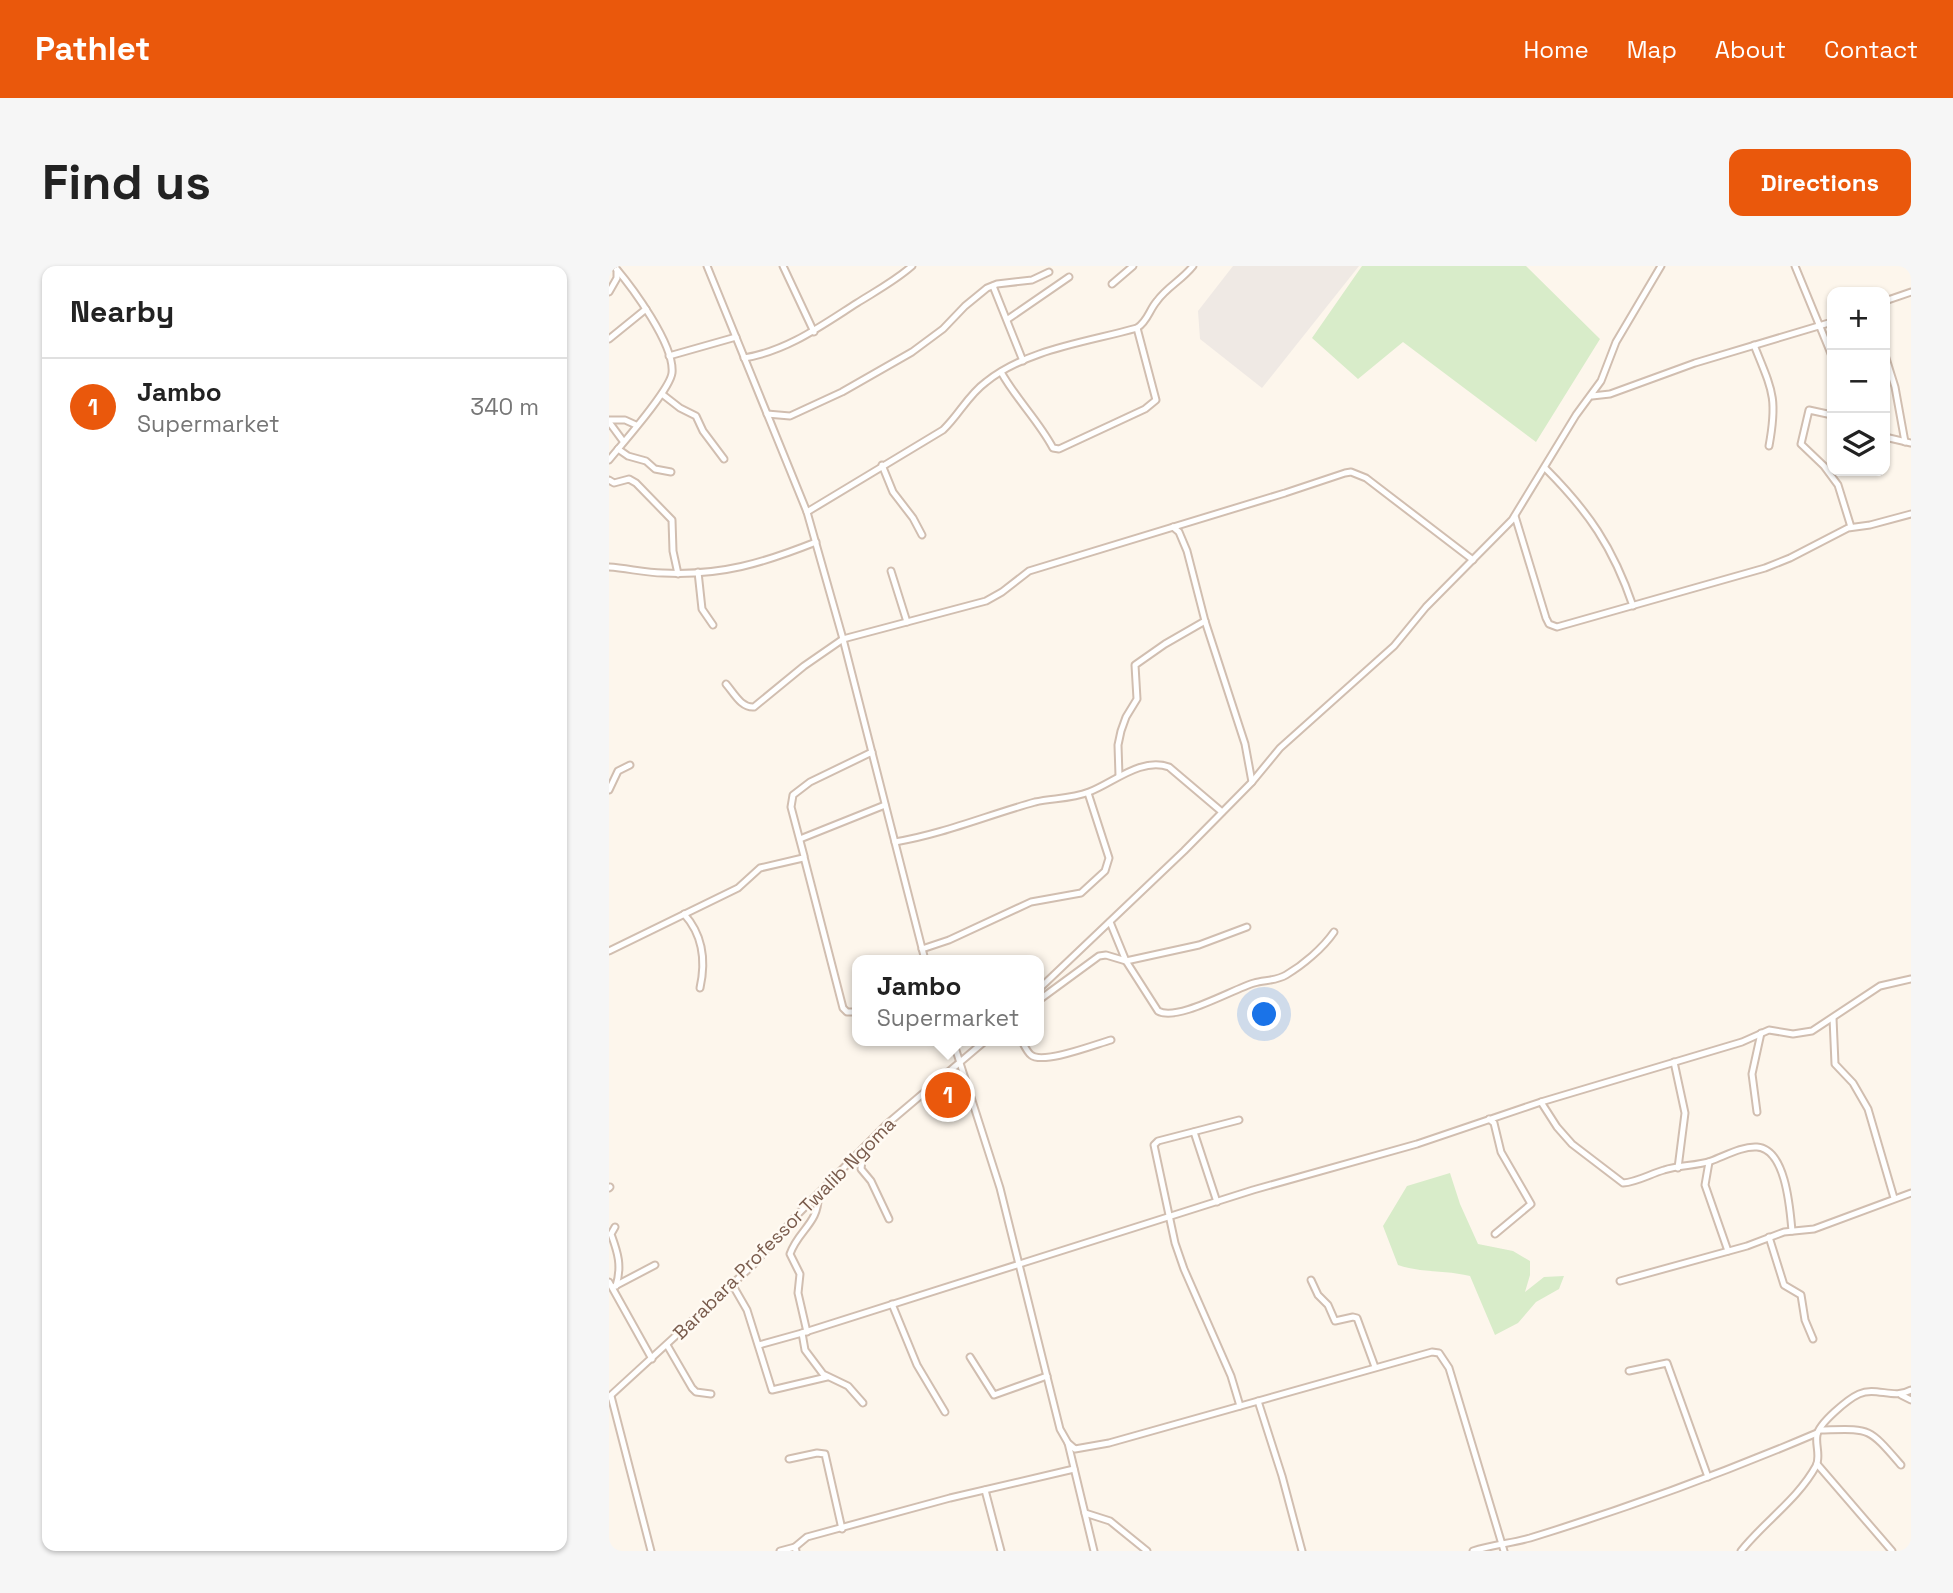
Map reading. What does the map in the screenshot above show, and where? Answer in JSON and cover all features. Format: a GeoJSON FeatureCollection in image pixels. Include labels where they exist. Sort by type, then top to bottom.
{"type":"FeatureCollection","features":[{"type":"Feature","properties":{"kind":"street"},"geometry":{"type":"LineString","coordinates":[[708,266],[807,512],[843,639],[924,955]]}},
{"type":"Feature","properties":{"kind":"street"},"geometry":{"type":"LineString","coordinates":[[783,266],[814,332]]}},
{"type":"Feature","properties":{"kind":"street"},"geometry":{"type":"LineString","coordinates":[[744,358],[786,346],[814,332],[912,266]]}},
{"type":"Feature","properties":{"kind":"street"},"geometry":{"type":"LineString","coordinates":[[1112,284],[1133,266]]}},
{"type":"Feature","properties":{"kind":"street"},"geometry":{"type":"LineString","coordinates":[[807,512],[833,499],[882,465],[943,430],[954,420],[975,391],[1001,372],[1055,349],[1137,328],[1145,321],[1160,296],[1193,266]]}},
{"type":"Feature","properties":{"kind":"street"},"geometry":{"type":"LineString","coordinates":[[1044,984],[1252,782],[1280,748],[1394,646],[1426,607],[1515,516],[1576,415],[1592,396],[1609,365],[1616,342],[1661,266]]}},
{"type":"Feature","properties":{"kind":"street"},"geometry":{"type":"LineString","coordinates":[[1795,266],[1830,350]]}},
{"type":"Feature","properties":{"kind":"street"},"geometry":{"type":"LineString","coordinates":[[609,292],[616,268]]}},
{"type":"Feature","properties":{"kind":"street"},"geometry":{"type":"LineString","coordinates":[[609,460],[661,394],[672,373],[669,356],[646,309],[616,268]]}},
{"type":"Feature","properties":{"kind":"street"},"geometry":{"type":"LineString","coordinates":[[767,414],[796,414],[876,374],[943,329],[981,292],[993,285],[1033,280],[1049,272]]}},
{"type":"Feature","properties":{"kind":"street"},"geometry":{"type":"LineString","coordinates":[[1008,319],[1069,277]]}},
{"type":"Feature","properties":{"kind":"street"},"geometry":{"type":"LineString","coordinates":[[993,285],[1023,361]]}},
{"type":"Feature","properties":{"kind":"street"},"geometry":{"type":"LineString","coordinates":[[1890,299],[1911,292]]}},
{"type":"Feature","properties":{"kind":"street"},"geometry":{"type":"LineString","coordinates":[[609,340],[646,309]]}},
{"type":"Feature","properties":{"kind":"street"},"geometry":{"type":"LineString","coordinates":[[1592,396],[1610,394],[1695,363],[1827,324]]}},
{"type":"Feature","properties":{"kind":"street"},"geometry":{"type":"LineString","coordinates":[[1001,372],[1017,400],[1035,419],[1053,448],[1059,449],[1145,409],[1156,400],[1137,328]]}},
{"type":"Feature","properties":{"kind":"street"},"geometry":{"type":"LineString","coordinates":[[669,356],[736,337]]}},
{"type":"Feature","properties":{"kind":"street"},"geometry":{"type":"LineString","coordinates":[[1754,345],[1774,401],[1769,446]]}},
{"type":"Feature","properties":{"kind":"street"},"geometry":{"type":"LineString","coordinates":[[1890,372],[1908,442],[1890,438]]}},
{"type":"Feature","properties":{"kind":"street"},"geometry":{"type":"LineString","coordinates":[[661,394],[696,416],[703,431],[724,458]]}},
{"type":"Feature","properties":{"kind":"street"},"geometry":{"type":"LineString","coordinates":[[1827,414],[1809,410],[1801,444],[1827,470]]}},
{"type":"Feature","properties":{"kind":"street"},"geometry":{"type":"LineString","coordinates":[[609,421],[625,420],[636,425]]}},
{"type":"Feature","properties":{"kind":"street"},"geometry":{"type":"LineString","coordinates":[[609,421],[623,441]]}},
{"type":"Feature","properties":{"kind":"street"},"geometry":{"type":"LineString","coordinates":[[618,449],[628,456],[646,461],[655,469],[671,472]]}},
{"type":"Feature","properties":{"kind":"street"},"geometry":{"type":"LineString","coordinates":[[882,465],[893,492],[922,535]]}},
{"type":"Feature","properties":{"kind":"street"},"geometry":{"type":"LineString","coordinates":[[1545,468],[1569,491],[1604,538],[1633,606]]}},
{"type":"Feature","properties":{"kind":"street"},"geometry":{"type":"LineString","coordinates":[[726,684],[743,704],[754,707],[804,666],[843,639],[986,601],[1029,571],[1352,472],[1366,478],[1473,560]]}},
{"type":"Feature","properties":{"kind":"street"},"geometry":{"type":"LineString","coordinates":[[1831,476],[1838,485],[1851,527]]}},
{"type":"Feature","properties":{"kind":"street"},"geometry":{"type":"LineString","coordinates":[[609,480],[614,484],[629,479],[636,483],[668,514],[674,526],[673,551],[678,573]]}},
{"type":"Feature","properties":{"kind":"street"},"geometry":{"type":"LineString","coordinates":[[1515,516],[1549,624],[1557,626],[1765,568],[1851,527],[1911,514]]}},
{"type":"Feature","properties":{"kind":"street"},"geometry":{"type":"LineString","coordinates":[[1173,527],[1182,538],[1205,621],[1245,744],[1252,782]]}},
{"type":"Feature","properties":{"kind":"street"},"geometry":{"type":"LineString","coordinates":[[609,567],[678,573],[745,567],[816,542]]}},
{"type":"Feature","properties":{"kind":"street"},"geometry":{"type":"LineString","coordinates":[[891,571],[907,622]]}},
{"type":"Feature","properties":{"kind":"street"},"geometry":{"type":"LineString","coordinates":[[698,572],[702,610],[713,625]]}},
{"type":"Feature","properties":{"kind":"street"},"geometry":{"type":"LineString","coordinates":[[1119,776],[1118,745],[1121,731],[1137,699],[1135,665],[1205,621]]}},
{"type":"Feature","properties":{"kind":"street"},"geometry":{"type":"LineString","coordinates":[[852,1012],[847,1012],[840,999],[791,807],[793,795],[810,782],[872,752]]}},
{"type":"Feature","properties":{"kind":"street"},"geometry":{"type":"LineString","coordinates":[[609,790],[618,771],[630,765]]}},
{"type":"Feature","properties":{"kind":"street"},"geometry":{"type":"LineString","coordinates":[[895,842],[953,829],[1040,801],[1088,793],[1119,776],[1151,766],[1165,765],[1222,812]]}},
{"type":"Feature","properties":{"kind":"street"},"geometry":{"type":"LineString","coordinates":[[922,949],[949,940],[1031,902],[1081,892],[1105,871],[1109,858],[1088,793]]}},
{"type":"Feature","properties":{"kind":"street"},"geometry":{"type":"LineString","coordinates":[[800,839],[885,805]]}},
{"type":"Feature","properties":{"kind":"street"},"geometry":{"type":"LineString","coordinates":[[609,951],[738,888],[760,868],[804,857]]}},
{"type":"Feature","properties":{"kind":"street"},"geometry":{"type":"LineString","coordinates":[[684,914],[694,928],[703,955],[705,968],[700,988]]}},
{"type":"Feature","properties":{"kind":"street"},"geometry":{"type":"LineString","coordinates":[[1110,922],[1126,961],[1158,1012],[1165,1014],[1174,1014],[1248,985],[1283,977],[1334,932]]}},
{"type":"Feature","properties":{"kind":"street"},"geometry":{"type":"LineString","coordinates":[[1044,996],[1099,956],[1126,961],[1199,945],[1247,928]]}},
{"type":"Feature","properties":{"kind":"street"},"geometry":{"type":"LineString","coordinates":[[759,1345],[1319,1170],[1417,1144],[1541,1102],[1742,1042],[1761,1033],[1772,1030],[1804,1033],[1833,1018],[1880,986],[1911,979]]}},
{"type":"Feature","properties":{"kind":"street"},"geometry":{"type":"LineString","coordinates":[[1833,1018],[1835,1064],[1853,1083],[1868,1109],[1894,1198]]}},
{"type":"Feature","properties":{"kind":"street"},"geometry":{"type":"LineString","coordinates":[[1757,1112],[1752,1074],[1761,1033]]}},
{"type":"Feature","properties":{"kind":"street"},"geometry":{"type":"LineString","coordinates":[[1025,1046],[1037,1057],[1054,1056],[1111,1040]]}},
{"type":"Feature","properties":{"kind":"street"},"geometry":{"type":"LineString","coordinates":[[955,1046],[1000,1188],[1060,1429],[1068,1443],[1094,1551]]}},
{"type":"Feature","properties":{"kind":"street","name":"Barabara Professor Twalib Ngoma"},"geometry":{"type":"LineString","coordinates":[[610,1396],[732,1284],[864,1147],[916,1098],[979,1046]]}},
{"type":"Feature","properties":{"kind":"street"},"geometry":{"type":"LineString","coordinates":[[1674,1062],[1685,1113],[1678,1168]]}},
{"type":"Feature","properties":{"kind":"street"},"geometry":{"type":"LineString","coordinates":[[1541,1102],[1564,1136],[1619,1182],[1632,1182],[1668,1168],[1709,1162],[1752,1147],[1768,1150],[1780,1167],[1792,1231]]}},
{"type":"Feature","properties":{"kind":"street"},"geometry":{"type":"LineString","coordinates":[[1489,1119],[1494,1123],[1506,1161],[1531,1204],[1495,1234]]}},
{"type":"Feature","properties":{"kind":"street"},"geometry":{"type":"LineString","coordinates":[[1239,1120],[1158,1141],[1154,1145],[1175,1243],[1231,1377],[1240,1406]]}},
{"type":"Feature","properties":{"kind":"street"},"geometry":{"type":"LineString","coordinates":[[1194,1132],[1217,1202]]}},
{"type":"Feature","properties":{"kind":"street"},"geometry":{"type":"LineString","coordinates":[[864,1147],[861,1169],[871,1181],[889,1219]]}},
{"type":"Feature","properties":{"kind":"street"},"geometry":{"type":"LineString","coordinates":[[1709,1162],[1706,1185],[1728,1251]]}},
{"type":"Feature","properties":{"kind":"street"},"geometry":{"type":"LineString","coordinates":[[1620,1282],[1769,1237],[1814,1229],[1911,1193]]}},
{"type":"Feature","properties":{"kind":"street"},"geometry":{"type":"LineString","coordinates":[[818,1194],[816,1216],[794,1240],[790,1256],[800,1274],[798,1293],[805,1350],[827,1377],[848,1386],[863,1403]]}},
{"type":"Feature","properties":{"kind":"street"},"geometry":{"type":"LineString","coordinates":[[612,1286],[620,1274],[617,1248],[611,1234],[615,1227]]}},
{"type":"Feature","properties":{"kind":"street"},"geometry":{"type":"LineString","coordinates":[[1769,1237],[1784,1285],[1801,1295],[1805,1320],[1813,1339]]}},
{"type":"Feature","properties":{"kind":"street"},"geometry":{"type":"LineString","coordinates":[[612,1286],[655,1265]]}},
{"type":"Feature","properties":{"kind":"street"},"geometry":{"type":"LineString","coordinates":[[1311,1280],[1335,1321],[1357,1318],[1375,1367]]}},
{"type":"Feature","properties":{"kind":"street"},"geometry":{"type":"LineString","coordinates":[[732,1284],[747,1310],[773,1391],[827,1377]]}},
{"type":"Feature","properties":{"kind":"street"},"geometry":{"type":"LineString","coordinates":[[612,1286],[652,1359]]}},
{"type":"Feature","properties":{"kind":"street"},"geometry":{"type":"LineString","coordinates":[[892,1304],[917,1364],[945,1412]]}},
{"type":"Feature","properties":{"kind":"street"},"geometry":{"type":"LineString","coordinates":[[667,1345],[692,1388],[696,1392],[711,1394]]}},
{"type":"Feature","properties":{"kind":"street"},"geometry":{"type":"LineString","coordinates":[[1068,1443],[1075,1449],[1091,1448],[1375,1367],[1432,1352],[1439,1353],[1444,1358],[1466,1420],[1504,1551]]}},
{"type":"Feature","properties":{"kind":"street"},"geometry":{"type":"LineString","coordinates":[[970,1357],[994,1395],[1047,1376]]}},
{"type":"Feature","properties":{"kind":"street"},"geometry":{"type":"LineString","coordinates":[[1629,1371],[1667,1363],[1709,1477]]}},
{"type":"Feature","properties":{"kind":"street"},"geometry":{"type":"LineString","coordinates":[[1901,1395],[1911,1390]]}},
{"type":"Feature","properties":{"kind":"street"},"geometry":{"type":"LineString","coordinates":[[1741,1551],[1796,1493],[1817,1464],[1818,1431],[1829,1417],[1859,1394],[1872,1392],[1901,1395],[1911,1400]]}},
{"type":"Feature","properties":{"kind":"street"},"geometry":{"type":"LineString","coordinates":[[610,1396],[652,1551]]}},
{"type":"Feature","properties":{"kind":"street"},"geometry":{"type":"LineString","coordinates":[[1258,1401],[1282,1476],[1301,1551]]}},
{"type":"Feature","properties":{"kind":"street"},"geometry":{"type":"LineString","coordinates":[[1473,1551],[1529,1538],[1723,1473],[1818,1431],[1869,1431],[1901,1465]]}},
{"type":"Feature","properties":{"kind":"street"},"geometry":{"type":"LineString","coordinates":[[789,1459],[825,1454],[842,1529]]}},
{"type":"Feature","properties":{"kind":"street"},"geometry":{"type":"LineString","coordinates":[[1817,1464],[1892,1551]]}},
{"type":"Feature","properties":{"kind":"street"},"geometry":{"type":"LineString","coordinates":[[780,1551],[795,1549],[807,1538],[1074,1469]]}},
{"type":"Feature","properties":{"kind":"street"},"geometry":{"type":"LineString","coordinates":[[985,1490],[1001,1551]]}},
{"type":"Feature","properties":{"kind":"street"},"geometry":{"type":"LineString","coordinates":[[1085,1513],[1110,1521],[1147,1551]]}},
{"type":"Feature","properties":{"kind":"shaded area"},"geometry":{"type":"Polygon","coordinates":[[[1233,266],[1359,266],[1262,388],[1200,339],[1198,311],[1233,266]]]}},
{"type":"Feature","properties":{"kind":"green space"},"geometry":{"type":"Polygon","coordinates":[[[1362,266],[1526,266],[1600,339],[1536,442],[1403,342],[1358,379],[1312,338],[1362,266]]]}},
{"type":"Feature","properties":{"kind":"green space"},"geometry":{"type":"Polygon","coordinates":[[[1450,1173],[1478,1244],[1513,1251],[1530,1261],[1530,1275],[1525,1292],[1544,1277],[1564,1276],[1559,1289],[1536,1302],[1518,1323],[1495,1335],[1470,1276],[1398,1265],[1383,1226],[1407,1186],[1450,1173]]]}},
{"type":"Feature","properties":{"kind":"place","name":"Jambo"},"geometry":{"type":"Point","coordinates":[948,1095]}}]}
